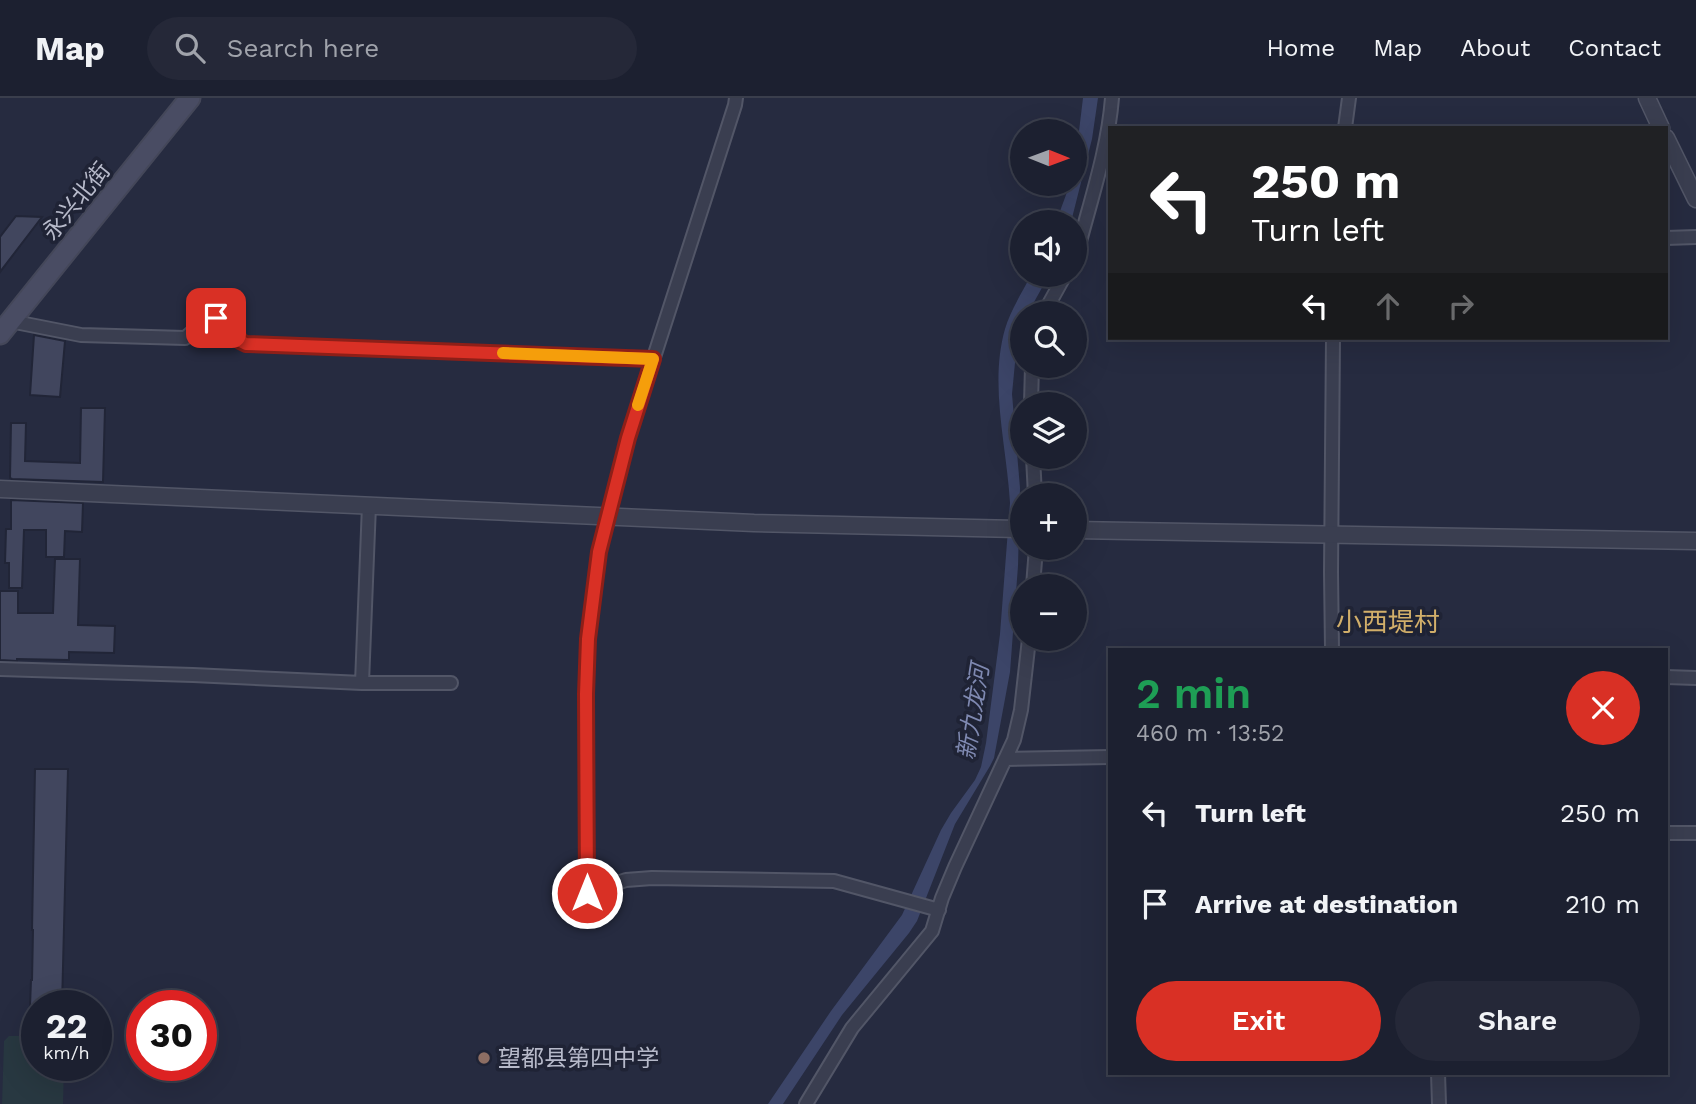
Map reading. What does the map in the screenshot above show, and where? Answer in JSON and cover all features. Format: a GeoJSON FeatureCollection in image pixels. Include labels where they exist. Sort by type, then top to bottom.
{"type":"FeatureCollection","features":[{"type":"Feature","properties":{"kind":"main road","name":"永兴北街"},"geometry":{"type":"LineString","coordinates":[[3,323],[173,98]]}},
{"type":"Feature","properties":{"kind":"main road","name":"永兴北街"},"geometry":{"type":"LineString","coordinates":[[3,323],[190,98]]}},
{"type":"Feature","properties":{"kind":"street"},"geometry":{"type":"LineString","coordinates":[[736,98],[628,438],[599,552],[588,639],[586,694],[587,893],[626,880],[652,878],[834,881],[939,910]]}},
{"type":"Feature","properties":{"kind":"street"},"geometry":{"type":"LineString","coordinates":[[1109,126],[1112,98]]}},
{"type":"Feature","properties":{"kind":"street"},"geometry":{"type":"LineString","coordinates":[[1345,126],[1349,98]]}},
{"type":"Feature","properties":{"kind":"street"},"geometry":{"type":"LineString","coordinates":[[1647,98],[1660,126]]}},
{"type":"Feature","properties":{"kind":"street"},"geometry":{"type":"LineString","coordinates":[[1087,214],[1108,128]]}},
{"type":"Feature","properties":{"kind":"street"},"geometry":{"type":"LineString","coordinates":[[1668,143],[1696,199]]}},
{"type":"Feature","properties":{"kind":"street"},"geometry":{"type":"LineString","coordinates":[[1668,238],[1696,237]]}},
{"type":"Feature","properties":{"kind":"street"},"geometry":{"type":"LineString","coordinates":[[3,323],[81,335],[185,338],[201,321],[216,318],[231,323],[240,341],[246,344],[653,359]]}},
{"type":"Feature","properties":{"kind":"street"},"geometry":{"type":"LineString","coordinates":[[1332,648],[1333,340]]}},
{"type":"Feature","properties":{"kind":"street"},"geometry":{"type":"LineString","coordinates":[[0,489],[754,523],[1010,529]]}},
{"type":"Feature","properties":{"kind":"street"},"geometry":{"type":"LineString","coordinates":[[362,682],[369,505]]}},
{"type":"Feature","properties":{"kind":"street"},"geometry":{"type":"LineString","coordinates":[[1087,530],[1696,541]]}},
{"type":"Feature","properties":{"kind":"street"},"geometry":{"type":"LineString","coordinates":[[806,1104],[852,1028],[932,931],[955,867],[1014,740],[1021,710],[1028,651]]}},
{"type":"Feature","properties":{"kind":"street"},"geometry":{"type":"LineString","coordinates":[[0,669],[452,683]]}},
{"type":"Feature","properties":{"kind":"street"},"geometry":{"type":"LineString","coordinates":[[1668,677],[1696,678]]}},
{"type":"Feature","properties":{"kind":"street"},"geometry":{"type":"LineString","coordinates":[[1005,759],[1108,757]]}},
{"type":"Feature","properties":{"kind":"street"},"geometry":{"type":"LineString","coordinates":[[1668,833],[1696,833]]}},
{"type":"Feature","properties":{"kind":"street"},"geometry":{"type":"LineString","coordinates":[[1438,1075],[1439,1104]]}},
{"type":"Feature","properties":{"kind":"shaded area"},"geometry":{"type":"Polygon","coordinates":[[[9,1036],[21,1036],[21,1081],[64,1081],[63,1104],[2,1104],[4,1041],[9,1036]]]}},
{"type":"Feature","properties":{"kind":"water"},"geometry":{"type":"Polygon","coordinates":[[[1083,98],[1098,98],[1087,159],[1087,119],[1080,119],[1083,98]]]}},
{"type":"Feature","properties":{"kind":"water"},"geometry":{"type":"Polygon","coordinates":[[[1066,196],[1078,196],[1074,210],[1060,210],[1066,196]]]}},
{"type":"Feature","properties":{"kind":"water"},"geometry":{"type":"Polygon","coordinates":[[[1024,287],[1042,287],[1035,301],[1017,301],[1024,287]]]}},
{"type":"Feature","properties":{"kind":"water"},"geometry":{"type":"Polygon","coordinates":[[[1010,315],[1010,378],[1014,378],[1012,392],[1010,392],[1010,469],[1018,469],[1020,483],[1010,483],[1010,503],[999,394],[1000,350],[1010,315]]]}},
{"type":"Feature","properties":{"kind":"water"},"geometry":{"type":"Polygon","coordinates":[[[1010,503],[1010,560],[1018,560],[1018,566],[1017,574],[1010,574],[1010,672],[994,758],[955,824],[917,921],[842,1015],[783,1104],[768,1104],[831,1011],[902,915],[941,830],[975,780],[986,743],[1000,634],[1010,503]]]}},
{"type":"Feature","properties":{"kind":"building"},"geometry":{"type":"Polygon","coordinates":[[[16,216],[42,217],[0,272],[0,237],[16,216]]]}},
{"type":"Feature","properties":{"kind":"building"},"geometry":{"type":"Polygon","coordinates":[[[34,335],[65,341],[60,397],[30,395],[34,335]]]}},
{"type":"Feature","properties":{"kind":"building"},"geometry":{"type":"Polygon","coordinates":[[[81,408],[105,408],[103,482],[10,478],[11,423],[26,423],[25,461],[80,463],[81,408]]]}},
{"type":"Feature","properties":{"kind":"building"},"geometry":{"type":"Polygon","coordinates":[[[11,500],[83,503],[82,532],[65,531],[64,557],[46,557],[46,530],[24,530],[22,588],[9,588],[9,563],[5,563],[6,529],[11,529],[11,500]]]}},
{"type":"Feature","properties":{"kind":"building"},"geometry":{"type":"Polygon","coordinates":[[[55,559],[80,559],[78,625],[115,626],[114,653],[69,652],[69,660],[0,660],[0,591],[18,591],[18,613],[53,613],[55,559]]]}},
{"type":"Feature","properties":{"kind":"building"},"geometry":{"type":"Polygon","coordinates":[[[35,769],[68,769],[62,990],[31,990],[35,769]]]}},
{"type":"Feature","properties":{"kind":"slow traffic"},"geometry":{"type":"LineString","coordinates":[[503,353],[653,359],[638,405]]}},
{"type":"Feature","properties":{"kind":"place","name":"望都县第四中学"},"geometry":{"type":"Point","coordinates":[484,1058]}},
{"type":"Feature","properties":{"kind":"district","name":"小西堤村"},"geometry":{"type":"Point","coordinates":[1388,622]}},
{"type":"Feature","properties":{"kind":"route"},"geometry":{"type":"LineString","coordinates":[[216,318],[231,323],[240,341],[246,344],[653,359],[628,438],[599,552],[588,639],[587,893]]}},
{"type":"Feature","properties":{"kind":"water label","name":"新九龙河"},"geometry":{"type":"Point","coordinates":[973,712]}}]}
